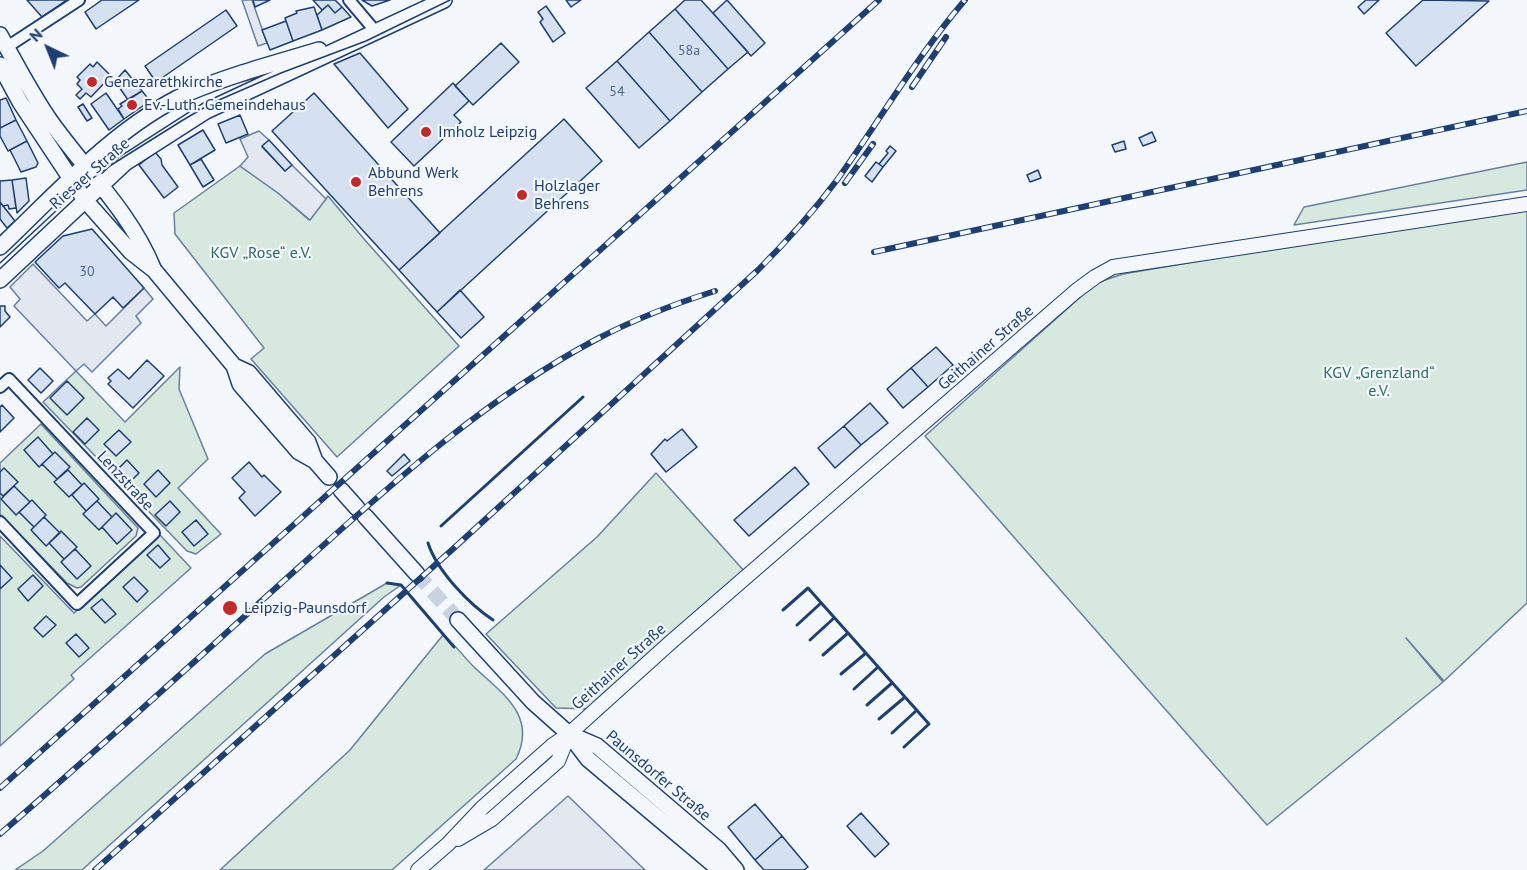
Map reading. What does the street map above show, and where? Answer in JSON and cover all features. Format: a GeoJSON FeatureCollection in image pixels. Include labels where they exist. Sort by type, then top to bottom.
{"type":"FeatureCollection","features":[{"type":"Feature","properties":{"kind":"main road","name":"Riesaer Straße"},"geometry":{"type":"LineString","coordinates":[[0,280],[125,163],[206,111],[444,0]]}},
{"type":"Feature","properties":{"kind":"main road","name":"Riesaer Straße"},"geometry":{"type":"LineString","coordinates":[[0,247],[108,146],[142,120],[188,94],[226,79],[376,32]]}},
{"type":"Feature","properties":{"kind":"main road"},"geometry":{"type":"LineString","coordinates":[[3,41],[51,122],[87,166],[143,243],[154,270]]}},
{"type":"Feature","properties":{"kind":"main road"},"geometry":{"type":"LineString","coordinates":[[0,65],[20,102],[70,180],[131,252],[154,270],[234,366],[249,373],[308,442],[315,461],[329,477]]}},
{"type":"Feature","properties":{"kind":"main road"},"geometry":{"type":"LineString","coordinates":[[341,490],[417,574]]}},
{"type":"Feature","properties":{"kind":"main road"},"geometry":{"type":"LineString","coordinates":[[458,620],[533,702],[569,734]]}},
{"type":"Feature","properties":{"kind":"main road","name":"Paunsdorfer Straße"},"geometry":{"type":"LineString","coordinates":[[569,734],[588,759],[720,870]]}},
{"type":"Feature","properties":{"kind":"main road","name":"Paunsdorfer Straße"},"geometry":{"type":"LineString","coordinates":[[569,734],[597,746],[718,850],[736,870]]}},
{"type":"Feature","properties":{"kind":"street"},"geometry":{"type":"LineString","coordinates":[[3,41],[79,0]]}},
{"type":"Feature","properties":{"kind":"street"},"geometry":{"type":"LineString","coordinates":[[349,0],[376,32]]}},
{"type":"Feature","properties":{"kind":"street","name":"Geithainer Straße"},"geometry":{"type":"LineString","coordinates":[[418,870],[448,844],[492,819],[558,761],[569,734],[671,642],[1095,277],[1113,267],[1527,204]]}},
{"type":"Feature","properties":{"kind":"street","name":"Lenzstraße"},"geometry":{"type":"LineString","coordinates":[[0,387],[9,379],[154,533],[77,604],[0,522]]}},
{"type":"Feature","properties":{"kind":"green space"},"geometry":{"type":"Polygon","coordinates":[[[1527,162],[1527,190],[1294,225],[1304,207],[1527,162]]]}},
{"type":"Feature","properties":{"kind":"green space","name":"KGV „Rose“ e.V."},"geometry":{"type":"Polygon","coordinates":[[[240,166],[278,193],[309,220],[328,196],[459,346],[337,457],[251,359],[264,348],[175,234],[174,213],[240,166]]]}},
{"type":"Feature","properties":{"kind":"green space","name":"KGV „Grenzland“ e.V."},"geometry":{"type":"Polygon","coordinates":[[[1527,209],[1527,603],[1444,681],[1406,638],[1443,682],[1267,825],[925,436],[1096,283],[1123,274],[1316,241],[1527,209]]]}},
{"type":"Feature","properties":{"kind":"green space"},"geometry":{"type":"Polygon","coordinates":[[[180,367],[179,389],[208,459],[178,488],[221,534],[196,554],[187,551],[43,402],[76,371],[125,422],[180,367]]]}},
{"type":"Feature","properties":{"kind":"green space"},"geometry":{"type":"Polygon","coordinates":[[[41,424],[138,528],[136,536],[81,587],[77,588],[67,583],[0,514],[0,463],[41,424]]]}},
{"type":"Feature","properties":{"kind":"green space"},"geometry":{"type":"Polygon","coordinates":[[[656,473],[746,573],[590,709],[556,708],[486,634],[597,537],[656,473]]]}},
{"type":"Feature","properties":{"kind":"green space"},"geometry":{"type":"Polygon","coordinates":[[[159,534],[191,568],[71,675],[74,679],[0,746],[0,536],[74,613],[159,534]]]}},
{"type":"Feature","properties":{"kind":"green space"},"geometry":{"type":"Polygon","coordinates":[[[387,583],[401,585],[384,597],[82,870],[15,870],[43,851],[265,654],[387,583]]]}},
{"type":"Feature","properties":{"kind":"green space"},"geometry":{"type":"Polygon","coordinates":[[[443,635],[513,706],[522,730],[522,743],[516,759],[392,870],[220,870],[350,750],[443,635]]]}},
{"type":"Feature","properties":{"kind":"shaded area"},"geometry":{"type":"Polygon","coordinates":[[[242,0],[252,0],[267,43],[258,46],[242,0]]]}},
{"type":"Feature","properties":{"kind":"shaded area"},"geometry":{"type":"Polygon","coordinates":[[[259,131],[269,140],[262,147],[285,171],[292,165],[326,199],[310,220],[278,193],[240,166],[248,157],[240,139],[259,131]]]}},
{"type":"Feature","properties":{"kind":"shaded area"},"geometry":{"type":"Polygon","coordinates":[[[33,264],[87,321],[95,314],[106,326],[144,288],[153,299],[136,316],[141,323],[92,372],[84,364],[76,371],[14,306],[20,299],[10,287],[33,264]]]}},
{"type":"Feature","properties":{"kind":"shaded area"},"geometry":{"type":"Polygon","coordinates":[[[568,796],[645,870],[484,870],[568,796]]]}},
{"type":"Feature","properties":{"kind":"building"},"geometry":{"type":"Polygon","coordinates":[[[27,0],[67,0],[42,17],[27,0]]]}},
{"type":"Feature","properties":{"kind":"building"},"geometry":{"type":"Polygon","coordinates":[[[102,0],[139,0],[96,29],[85,12],[102,0]]]}},
{"type":"Feature","properties":{"kind":"building"},"geometry":{"type":"Polygon","coordinates":[[[253,0],[270,0],[255,7],[253,0]]]}},
{"type":"Feature","properties":{"kind":"building"},"geometry":{"type":"Polygon","coordinates":[[[313,0],[335,0],[342,7],[335,13],[328,5],[322,10],[313,0]]]}},
{"type":"Feature","properties":{"kind":"building"},"geometry":{"type":"Polygon","coordinates":[[[362,0],[390,0],[372,6],[362,0]]]}},
{"type":"Feature","properties":{"kind":"building"},"geometry":{"type":"Polygon","coordinates":[[[566,0],[581,0],[571,7],[566,0]]]}},
{"type":"Feature","properties":{"kind":"building"},"geometry":{"type":"Polygon","coordinates":[[[685,0],[701,0],[748,52],[728,69],[675,9],[685,0]]]}},
{"type":"Feature","properties":{"kind":"building"},"geometry":{"type":"Polygon","coordinates":[[[727,0],[765,43],[751,56],[713,13],[727,0]]]}},
{"type":"Feature","properties":{"kind":"building"},"geometry":{"type":"Polygon","coordinates":[[[1366,0],[1379,0],[1364,14],[1358,7],[1366,0]]]}},
{"type":"Feature","properties":{"kind":"building"},"geometry":{"type":"Polygon","coordinates":[[[1423,0],[1489,1],[1416,66],[1386,33],[1423,0]]]}},
{"type":"Feature","properties":{"kind":"building"},"geometry":{"type":"Polygon","coordinates":[[[328,5],[335,13],[342,7],[351,17],[322,30],[317,15],[328,5]]]}},
{"type":"Feature","properties":{"kind":"building"},"geometry":{"type":"Polygon","coordinates":[[[546,6],[565,33],[553,42],[540,22],[543,19],[538,12],[546,6]]]}},
{"type":"Feature","properties":{"kind":"building"},"geometry":{"type":"Polygon","coordinates":[[[314,7],[322,30],[293,41],[285,18],[297,13],[296,11],[314,7]]]}},
{"type":"Feature","properties":{"kind":"building"},"geometry":{"type":"Polygon","coordinates":[[[675,9],[728,69],[702,92],[649,32],[675,9]]]}},
{"type":"Feature","properties":{"kind":"building"},"geometry":{"type":"Polygon","coordinates":[[[226,10],[237,26],[156,82],[145,66],[226,10]]]}},
{"type":"Feature","properties":{"kind":"building"},"geometry":{"type":"Polygon","coordinates":[[[286,21],[293,41],[270,50],[262,30],[286,21]]]}},
{"type":"Feature","properties":{"kind":"building"},"geometry":{"type":"Polygon","coordinates":[[[649,32],[702,92],[670,121],[617,61],[649,32]]]}},
{"type":"Feature","properties":{"kind":"building"},"geometry":{"type":"Polygon","coordinates":[[[501,43],[519,62],[473,105],[455,86],[501,43]]]}},
{"type":"Feature","properties":{"kind":"building"},"geometry":{"type":"Polygon","coordinates":[[[360,53],[408,109],[388,128],[334,64],[360,53]]]}},
{"type":"Feature","properties":{"kind":"building"},"geometry":{"type":"Polygon","coordinates":[[[617,61],[670,121],[639,148],[586,88],[617,61]]]}},
{"type":"Feature","properties":{"kind":"building","name":"Genezarethkirche"},"geometry":{"type":"Polygon","coordinates":[[[97,62],[111,76],[91,97],[86,93],[80,99],[76,95],[82,89],[77,84],[80,80],[77,77],[90,64],[93,67],[97,62]]]}},
{"type":"Feature","properties":{"kind":"building"},"geometry":{"type":"Polygon","coordinates":[[[125,70],[142,91],[128,100],[115,81],[125,70]]]}},
{"type":"Feature","properties":{"kind":"building","name":"Imholz Leipzig"},"geometry":{"type":"Polygon","coordinates":[[[453,83],[469,101],[454,115],[461,122],[414,166],[391,142],[453,83]]]}},
{"type":"Feature","properties":{"kind":"building","name":"Ev.-Luth. Gemeindehaus"},"geometry":{"type":"Polygon","coordinates":[[[142,91],[150,101],[124,119],[118,109],[122,106],[120,104],[142,91]]]}},
{"type":"Feature","properties":{"kind":"building"},"geometry":{"type":"Polygon","coordinates":[[[106,93],[124,119],[109,130],[91,104],[106,93]]]}},
{"type":"Feature","properties":{"kind":"building","name":"Abbund Werk Behrens"},"geometry":{"type":"Polygon","coordinates":[[[314,93],[440,233],[399,270],[272,131],[314,93]]]}},
{"type":"Feature","properties":{"kind":"building"},"geometry":{"type":"Polygon","coordinates":[[[6,98],[16,120],[0,128],[0,100],[6,98]]]}},
{"type":"Feature","properties":{"kind":"building"},"geometry":{"type":"Polygon","coordinates":[[[83,104],[92,118],[87,121],[78,107],[83,104]]]}},
{"type":"Feature","properties":{"kind":"building"},"geometry":{"type":"Polygon","coordinates":[[[240,115],[248,134],[226,143],[218,124],[240,115]]]}},
{"type":"Feature","properties":{"kind":"building","name":"Holzlager Behrens"},"geometry":{"type":"Polygon","coordinates":[[[564,119],[602,161],[437,312],[399,270],[564,119]]]}},
{"type":"Feature","properties":{"kind":"building"},"geometry":{"type":"Polygon","coordinates":[[[16,120],[27,141],[8,151],[0,136],[0,128],[16,120]]]}},
{"type":"Feature","properties":{"kind":"building"},"geometry":{"type":"Polygon","coordinates":[[[203,130],[215,150],[190,165],[178,145],[203,130]]]}},
{"type":"Feature","properties":{"kind":"building"},"geometry":{"type":"Polygon","coordinates":[[[1152,132],[1156,141],[1143,146],[1139,138],[1152,132]]]}},
{"type":"Feature","properties":{"kind":"building"},"geometry":{"type":"Polygon","coordinates":[[[269,140],[292,165],[285,171],[262,146],[269,140]]]}},
{"type":"Feature","properties":{"kind":"building"},"geometry":{"type":"Polygon","coordinates":[[[27,141],[38,163],[36,167],[21,172],[10,150],[27,141]]]}},
{"type":"Feature","properties":{"kind":"building"},"geometry":{"type":"Polygon","coordinates":[[[1124,141],[1126,149],[1115,152],[1112,145],[1124,141]]]}},
{"type":"Feature","properties":{"kind":"building"},"geometry":{"type":"Polygon","coordinates":[[[890,146],[896,151],[883,167],[879,164],[888,153],[886,151],[890,146]]]}},
{"type":"Feature","properties":{"kind":"building"},"geometry":{"type":"Polygon","coordinates":[[[155,152],[178,187],[164,198],[139,165],[155,152]]]}},
{"type":"Feature","properties":{"kind":"building"},"geometry":{"type":"Polygon","coordinates":[[[201,159],[214,180],[203,187],[190,165],[201,159]]]}},
{"type":"Feature","properties":{"kind":"building"},"geometry":{"type":"Polygon","coordinates":[[[876,162],[883,167],[872,182],[865,176],[876,162]]]}},
{"type":"Feature","properties":{"kind":"building"},"geometry":{"type":"Polygon","coordinates":[[[1038,170],[1041,178],[1030,182],[1027,175],[1038,170]]]}},
{"type":"Feature","properties":{"kind":"building"},"geometry":{"type":"Polygon","coordinates":[[[26,178],[29,201],[17,213],[12,180],[26,178]]]}},
{"type":"Feature","properties":{"kind":"building"},"geometry":{"type":"Polygon","coordinates":[[[12,180],[16,208],[9,209],[8,205],[3,206],[0,202],[0,181],[12,180]]]}},
{"type":"Feature","properties":{"kind":"building"},"geometry":{"type":"Polygon","coordinates":[[[0,202],[15,221],[7,228],[0,219],[0,202]]]}},
{"type":"Feature","properties":{"kind":"building"},"geometry":{"type":"Polygon","coordinates":[[[92,229],[144,288],[123,308],[113,297],[95,314],[65,283],[59,288],[35,262],[63,236],[92,229]]]}},
{"type":"Feature","properties":{"kind":"building"},"geometry":{"type":"Polygon","coordinates":[[[460,290],[484,317],[461,338],[437,312],[460,290]]]}},
{"type":"Feature","properties":{"kind":"building"},"geometry":{"type":"Polygon","coordinates":[[[0,306],[5,306],[5,311],[10,317],[0,327],[0,306]]]}},
{"type":"Feature","properties":{"kind":"building"},"geometry":{"type":"Polygon","coordinates":[[[936,347],[953,365],[928,387],[911,368],[936,347]]]}},
{"type":"Feature","properties":{"kind":"building"},"geometry":{"type":"Polygon","coordinates":[[[147,360],[164,376],[133,408],[108,384],[111,381],[108,378],[118,369],[129,379],[147,360]]]}},
{"type":"Feature","properties":{"kind":"building"},"geometry":{"type":"Polygon","coordinates":[[[40,368],[53,381],[41,393],[28,380],[40,368]]]}},
{"type":"Feature","properties":{"kind":"building"},"geometry":{"type":"Polygon","coordinates":[[[911,368],[928,387],[903,408],[887,389],[911,368]]]}},
{"type":"Feature","properties":{"kind":"building"},"geometry":{"type":"Polygon","coordinates":[[[67,381],[84,398],[67,415],[50,398],[67,381]]]}},
{"type":"Feature","properties":{"kind":"building"},"geometry":{"type":"Polygon","coordinates":[[[870,403],[888,423],[861,445],[844,426],[870,403]]]}},
{"type":"Feature","properties":{"kind":"building"},"geometry":{"type":"Polygon","coordinates":[[[2,405],[14,418],[0,432],[0,407],[2,405]]]}},
{"type":"Feature","properties":{"kind":"building"},"geometry":{"type":"Polygon","coordinates":[[[87,418],[99,430],[85,444],[73,432],[87,418]]]}},
{"type":"Feature","properties":{"kind":"building"},"geometry":{"type":"Polygon","coordinates":[[[844,426],[861,445],[835,468],[818,448],[844,426]]]}},
{"type":"Feature","properties":{"kind":"building"},"geometry":{"type":"Polygon","coordinates":[[[682,429],[697,447],[666,472],[651,454],[665,439],[667,441],[682,429]]]}},
{"type":"Feature","properties":{"kind":"building"},"geometry":{"type":"Polygon","coordinates":[[[119,430],[131,442],[116,456],[104,444],[119,430]]]}},
{"type":"Feature","properties":{"kind":"building"},"geometry":{"type":"Polygon","coordinates":[[[38,437],[53,454],[39,467],[24,450],[38,437]]]}},
{"type":"Feature","properties":{"kind":"building"},"geometry":{"type":"Polygon","coordinates":[[[55,452],[70,467],[57,479],[42,464],[55,452]]]}},
{"type":"Feature","properties":{"kind":"building"},"geometry":{"type":"Polygon","coordinates":[[[404,454],[410,461],[392,476],[387,471],[404,454]]]}},
{"type":"Feature","properties":{"kind":"building"},"geometry":{"type":"Polygon","coordinates":[[[127,460],[139,473],[125,487],[113,474],[127,460]]]}},
{"type":"Feature","properties":{"kind":"building"},"geometry":{"type":"Polygon","coordinates":[[[249,462],[262,477],[264,475],[281,492],[255,516],[239,498],[245,492],[232,478],[249,462]]]}},
{"type":"Feature","properties":{"kind":"building"},"geometry":{"type":"Polygon","coordinates":[[[795,467],[809,484],[749,536],[734,520],[795,467]]]}},
{"type":"Feature","properties":{"kind":"building"},"geometry":{"type":"Polygon","coordinates":[[[4,468],[18,482],[3,496],[0,493],[0,472],[4,468]]]}},
{"type":"Feature","properties":{"kind":"building"},"geometry":{"type":"Polygon","coordinates":[[[68,470],[82,485],[69,497],[54,482],[68,470]]]}},
{"type":"Feature","properties":{"kind":"building"},"geometry":{"type":"Polygon","coordinates":[[[158,470],[170,483],[156,497],[144,484],[158,470]]]}},
{"type":"Feature","properties":{"kind":"building"},"geometry":{"type":"Polygon","coordinates":[[[84,483],[99,499],[86,511],[72,495],[84,483]]]}},
{"type":"Feature","properties":{"kind":"building"},"geometry":{"type":"Polygon","coordinates":[[[14,486],[30,502],[16,515],[1,499],[14,486]]]}},
{"type":"Feature","properties":{"kind":"building"},"geometry":{"type":"Polygon","coordinates":[[[32,500],[46,515],[34,527],[19,512],[32,500]]]}},
{"type":"Feature","properties":{"kind":"building"},"geometry":{"type":"Polygon","coordinates":[[[97,501],[112,517],[99,530],[83,514],[97,501]]]}},
{"type":"Feature","properties":{"kind":"building"},"geometry":{"type":"Polygon","coordinates":[[[170,501],[180,512],[166,526],[155,515],[170,501]]]}},
{"type":"Feature","properties":{"kind":"building"},"geometry":{"type":"Polygon","coordinates":[[[116,513],[132,530],[117,544],[102,527],[116,513]]]}},
{"type":"Feature","properties":{"kind":"building"},"geometry":{"type":"Polygon","coordinates":[[[44,517],[60,533],[46,546],[31,530],[44,517]]]}},
{"type":"Feature","properties":{"kind":"building"},"geometry":{"type":"Polygon","coordinates":[[[196,520],[208,534],[194,546],[182,532],[196,520]]]}},
{"type":"Feature","properties":{"kind":"building"},"geometry":{"type":"Polygon","coordinates":[[[61,531],[77,547],[64,559],[49,543],[61,531]]]}},
{"type":"Feature","properties":{"kind":"building"},"geometry":{"type":"Polygon","coordinates":[[[158,545],[170,559],[160,568],[147,555],[158,545]]]}},
{"type":"Feature","properties":{"kind":"building"},"geometry":{"type":"Polygon","coordinates":[[[75,549],[91,566],[77,579],[61,562],[75,549]]]}},
{"type":"Feature","properties":{"kind":"building"},"geometry":{"type":"Polygon","coordinates":[[[0,565],[12,578],[0,589],[0,565]]]}},
{"type":"Feature","properties":{"kind":"building"},"geometry":{"type":"Polygon","coordinates":[[[33,575],[43,586],[28,601],[18,589],[33,575]]]}},
{"type":"Feature","properties":{"kind":"building"},"geometry":{"type":"Polygon","coordinates":[[[134,577],[148,591],[137,602],[123,587],[134,577]]]}},
{"type":"Feature","properties":{"kind":"building"},"geometry":{"type":"Polygon","coordinates":[[[102,599],[116,614],[105,623],[91,608],[102,599]]]}},
{"type":"Feature","properties":{"kind":"building"},"geometry":{"type":"Polygon","coordinates":[[[46,616],[56,625],[43,637],[34,628],[46,616]]]}},
{"type":"Feature","properties":{"kind":"building"},"geometry":{"type":"Polygon","coordinates":[[[76,634],[89,648],[79,657],[66,643],[76,634]]]}},
{"type":"Feature","properties":{"kind":"building"},"geometry":{"type":"Polygon","coordinates":[[[755,804],[782,836],[755,860],[728,827],[755,804]]]}},
{"type":"Feature","properties":{"kind":"building"},"geometry":{"type":"Polygon","coordinates":[[[861,813],[889,844],[875,857],[847,826],[861,813]]]}},
{"type":"Feature","properties":{"kind":"building"},"geometry":{"type":"Polygon","coordinates":[[[782,836],[808,867],[804,870],[764,870],[755,860],[782,836]]]}},
{"type":"Feature","properties":{"kind":"tunnel"},"geometry":{"type":"LineString","coordinates":[[417,574],[458,620]]}},
{"type":"Feature","properties":{"kind":"tram line"},"geometry":{"type":"LineString","coordinates":[[0,263],[85,184],[108,167],[212,103],[281,73],[366,41],[450,0]]}},
{"type":"Feature","properties":{"kind":"railway"},"geometry":{"type":"LineString","coordinates":[[0,788],[879,0]]}},
{"type":"Feature","properties":{"kind":"railway"},"geometry":{"type":"LineString","coordinates":[[95,870],[454,548],[758,270],[779,249],[837,180],[915,66],[965,0]]}},
{"type":"Feature","properties":{"kind":"railway"},"geometry":{"type":"LineString","coordinates":[[912,87],[946,37]]}},
{"type":"Feature","properties":{"kind":"railway"},"geometry":{"type":"LineString","coordinates":[[874,252],[1527,111]]}},
{"type":"Feature","properties":{"kind":"railway"},"geometry":{"type":"LineString","coordinates":[[845,183],[873,144]]}},
{"type":"Feature","properties":{"kind":"railway"},"geometry":{"type":"LineString","coordinates":[[0,834],[346,525],[466,424],[508,393],[597,339],[655,312],[715,291]]}},
{"type":"Feature","properties":{"kind":"wall"},"geometry":{"type":"LineString","coordinates":[[441,526],[583,397]]}},
{"type":"Feature","properties":{"kind":"wall"},"geometry":{"type":"LineString","coordinates":[[428,543],[432,554],[455,586],[493,620]]}},
{"type":"Feature","properties":{"kind":"wall"},"geometry":{"type":"LineString","coordinates":[[387,583],[401,585],[454,647]]}},
{"type":"Feature","properties":{"kind":"wall"},"geometry":{"type":"LineString","coordinates":[[783,610],[808,588],[929,724],[904,747]]}},
{"type":"Feature","properties":{"kind":"wall"},"geometry":{"type":"LineString","coordinates":[[797,625],[821,603]]}},
{"type":"Feature","properties":{"kind":"wall"},"geometry":{"type":"LineString","coordinates":[[810,640],[834,618]]}},
{"type":"Feature","properties":{"kind":"wall"},"geometry":{"type":"LineString","coordinates":[[823,655],[848,633]]}},
{"type":"Feature","properties":{"kind":"wall"},"geometry":{"type":"LineString","coordinates":[[841,674],[866,653]]}},
{"type":"Feature","properties":{"kind":"wall"},"geometry":{"type":"LineString","coordinates":[[854,689],[878,667]]}},
{"type":"Feature","properties":{"kind":"wall"},"geometry":{"type":"LineString","coordinates":[[867,705],[892,683]]}},
{"type":"Feature","properties":{"kind":"wall"},"geometry":{"type":"LineString","coordinates":[[879,719],[905,697]]}},
{"type":"Feature","properties":{"kind":"wall"},"geometry":{"type":"LineString","coordinates":[[892,733],[917,710]]}},
{"type":"Feature","properties":{"kind":"place","name":"Genezarethkirche"},"geometry":{"type":"Point","coordinates":[92,82]}},
{"type":"Feature","properties":{"kind":"place","name":"Ev.-Luth. Gemeindehaus"},"geometry":{"type":"Point","coordinates":[132,105]}},
{"type":"Feature","properties":{"kind":"place","name":"Imholz Leipzig"},"geometry":{"type":"Point","coordinates":[426,132]}},
{"type":"Feature","properties":{"kind":"place","name":"Abbund Werk Behrens"},"geometry":{"type":"Point","coordinates":[356,182]}},
{"type":"Feature","properties":{"kind":"place","name":"Holzlager Behrens"},"geometry":{"type":"Point","coordinates":[522,195]}},
{"type":"Feature","properties":{"kind":"place","name":"Leipzig-Paunsdorf"},"geometry":{"type":"Point","coordinates":[230,608]}}]}
